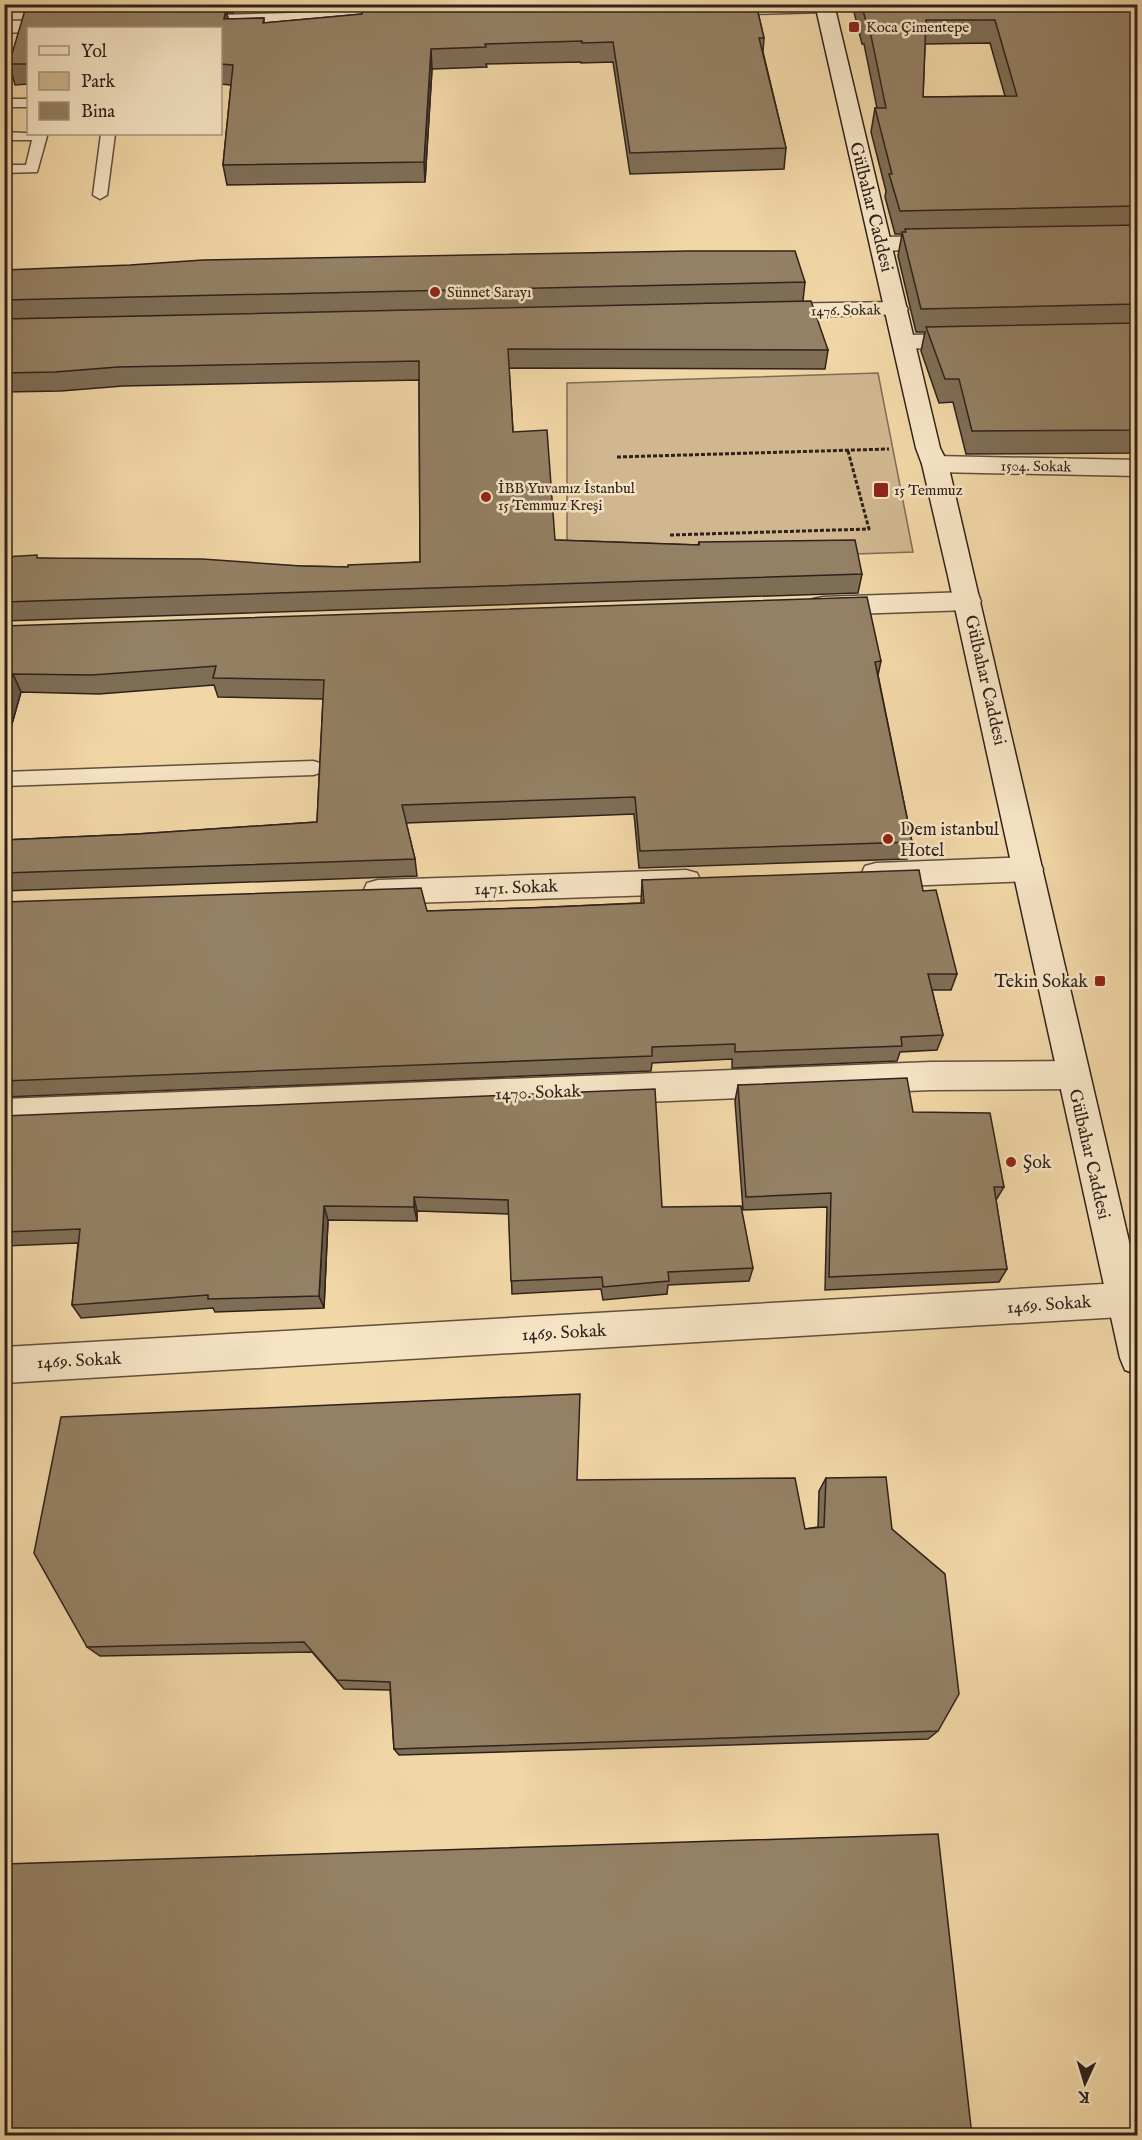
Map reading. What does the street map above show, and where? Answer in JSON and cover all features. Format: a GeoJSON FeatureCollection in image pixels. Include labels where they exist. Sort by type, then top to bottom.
{"type":"FeatureCollection","features":[{"type":"Feature","properties":{"kind":"street"},"geometry":{"type":"LineString","coordinates":[[691,9],[824,5]]}},
{"type":"Feature","properties":{"kind":"street","name":"Gülbahar Caddesi"},"geometry":{"type":"LineString","coordinates":[[824,5],[968,601],[1072,1075],[1131,1299],[1137,1358]]}},
{"type":"Feature","properties":{"kind":"street"},"geometry":{"type":"LineString","coordinates":[[207,21],[386,16]]}},
{"type":"Feature","properties":{"kind":"street"},"geometry":{"type":"LineString","coordinates":[[4,27],[76,25]]}},
{"type":"Feature","properties":{"kind":"street"},"geometry":{"type":"LineString","coordinates":[[882,244],[963,242]]}},
{"type":"Feature","properties":{"kind":"street","name":"1476. Sokak"},"geometry":{"type":"LineString","coordinates":[[747,311],[896,309]]}},
{"type":"Feature","properties":{"kind":"street"},"geometry":{"type":"LineString","coordinates":[[904,342],[986,340]]}},
{"type":"Feature","properties":{"kind":"street","name":"1504. Sokak"},"geometry":{"type":"LineString","coordinates":[[932,456],[1137,468]]}},
{"type":"Feature","properties":{"kind":"street"},"geometry":{"type":"LineString","coordinates":[[794,607],[968,601]]}},
{"type":"Feature","properties":{"kind":"street"},"geometry":{"type":"LineString","coordinates":[[851,876],[1028,869]]}},
{"type":"Feature","properties":{"kind":"street","name":"1471. Sokak"},"geometry":{"type":"LineString","coordinates":[[350,893],[720,880]]}},
{"type":"Feature","properties":{"kind":"street","name":"1470. Sokak"},"geometry":{"type":"LineString","coordinates":[[4,1114],[931,1076],[1072,1075]]}},
{"type":"Feature","properties":{"kind":"street","name":"1469. Sokak"},"geometry":{"type":"LineString","coordinates":[[4,1365],[1131,1299]]}},
{"type":"Feature","properties":{"kind":"lane"},"geometry":{"type":"LineString","coordinates":[[4,103],[27,103]]}},
{"type":"Feature","properties":{"kind":"lane"},"geometry":{"type":"LineString","coordinates":[[100,195],[108,135]]}},
{"type":"Feature","properties":{"kind":"lane"},"geometry":{"type":"LineString","coordinates":[[4,136],[40,136],[32,169],[4,169]]}},
{"type":"Feature","properties":{"kind":"lane"},"geometry":{"type":"LineString","coordinates":[[4,779],[313,768]]}},
{"type":"Feature","properties":{"kind":"path"},"geometry":{"type":"LineString","coordinates":[[670,535],[869,529],[848,451]]}},
{"type":"Feature","properties":{"kind":"path"},"geometry":{"type":"LineString","coordinates":[[617,457],[848,451],[932,456]]}},
{"type":"Feature","properties":{"kind":"green space"},"geometry":{"type":"Polygon","coordinates":[[[878,373],[913,552],[567,564],[567,383],[878,373]]]}},
{"type":"Feature","properties":{"kind":"building"},"geometry":{"type":"Polygon","coordinates":[[[756,4],[764,38],[759,38],[786,148],[630,153],[613,42],[485,44],[486,47],[431,49],[424,162],[223,165],[233,65],[222,64],[222,27],[27,27],[27,64],[9,64],[25,10],[226,9],[224,19],[264,18],[263,23],[362,14],[362,5],[756,4]]]}},
{"type":"Feature","properties":{"kind":"building"},"geometry":{"type":"Polygon","coordinates":[[[861,4],[1137,4],[1137,206],[900,211],[889,174],[892,174],[875,108],[886,108],[868,21],[866,21],[861,4]],[[926,20],[923,97],[1017,96],[995,20],[926,20]]]}},
{"type":"Feature","properties":{"kind":"building"},"geometry":{"type":"Polygon","coordinates":[[[1137,225],[1137,304],[921,309],[902,232],[906,232],[905,229],[1137,225]]]}},
{"type":"Feature","properties":{"kind":"building"},"geometry":{"type":"Polygon","coordinates":[[[795,251],[805,282],[4,300],[4,270],[203,260],[795,251]]]}},
{"type":"Feature","properties":{"kind":"building"},"geometry":{"type":"Polygon","coordinates":[[[811,301],[828,350],[508,349],[513,432],[547,430],[555,540],[699,545],[699,542],[855,540],[862,574],[4,602],[4,557],[37,555],[37,558],[202,559],[348,567],[348,565],[420,562],[419,361],[118,367],[4,373],[4,319],[811,301]]]}},
{"type":"Feature","properties":{"kind":"building"},"geometry":{"type":"Polygon","coordinates":[[[1137,323],[1137,430],[972,431],[959,379],[945,379],[926,327],[1137,323]]]}},
{"type":"Feature","properties":{"kind":"building"},"geometry":{"type":"Polygon","coordinates":[[[867,597],[881,661],[875,662],[912,842],[640,851],[635,797],[402,805],[415,859],[4,873],[4,840],[317,822],[324,680],[213,678],[216,666],[92,675],[13,674],[4,704],[4,626],[867,597]]]}},
{"type":"Feature","properties":{"kind":"building"},"geometry":{"type":"Polygon","coordinates":[[[919,870],[923,891],[936,890],[957,974],[928,974],[943,1035],[901,1037],[902,1046],[735,1052],[735,1044],[652,1047],[652,1056],[4,1081],[4,902],[421,888],[427,911],[528,908],[644,903],[642,880],[919,870]]]}},
{"type":"Feature","properties":{"kind":"building"},"geometry":{"type":"Polygon","coordinates":[[[907,1078],[913,1112],[990,1113],[1004,1187],[994,1187],[1007,1269],[829,1277],[831,1193],[746,1197],[738,1085],[907,1078]]]}},
{"type":"Feature","properties":{"kind":"building"},"geometry":{"type":"Polygon","coordinates":[[[655,1089],[662,1207],[741,1206],[753,1268],[668,1272],[669,1281],[603,1287],[602,1277],[511,1281],[508,1200],[414,1197],[414,1207],[324,1206],[319,1296],[208,1299],[208,1295],[72,1305],[80,1229],[4,1232],[4,1116],[655,1089]]]}},
{"type":"Feature","properties":{"kind":"building"},"geometry":{"type":"Polygon","coordinates":[[[580,1394],[577,1480],[795,1478],[805,1529],[824,1527],[826,1478],[886,1477],[892,1529],[945,1574],[959,1694],[938,1731],[394,1749],[390,1682],[337,1680],[304,1642],[87,1647],[34,1553],[61,1417],[580,1394]]]}},
{"type":"Feature","properties":{"kind":"building"},"geometry":{"type":"Polygon","coordinates":[[[938,1834],[972,2136],[4,2136],[4,1864],[938,1834]]]}},
{"type":"Feature","properties":{"kind":"place","name":"Koca Çimentepe"},"geometry":{"type":"Point","coordinates":[854,27]}},
{"type":"Feature","properties":{"kind":"place","name":"Sünnet Sarayı"},"geometry":{"type":"Point","coordinates":[435,292]}},
{"type":"Feature","properties":{"kind":"place","name":"15 Temmuz"},"geometry":{"type":"Point","coordinates":[881,490]}},
{"type":"Feature","properties":{"kind":"place","name":"İBB Yuvamız İstanbul 15 Temmuz Kreşi"},"geometry":{"type":"Point","coordinates":[486,497]}},
{"type":"Feature","properties":{"kind":"place","name":"Dem istanbul Hotel"},"geometry":{"type":"Point","coordinates":[888,839]}},
{"type":"Feature","properties":{"kind":"place","name":"Tekin Sokak"},"geometry":{"type":"Point","coordinates":[1100,981]}},
{"type":"Feature","properties":{"kind":"place","name":"Şok"},"geometry":{"type":"Point","coordinates":[1011,1162]}}]}
